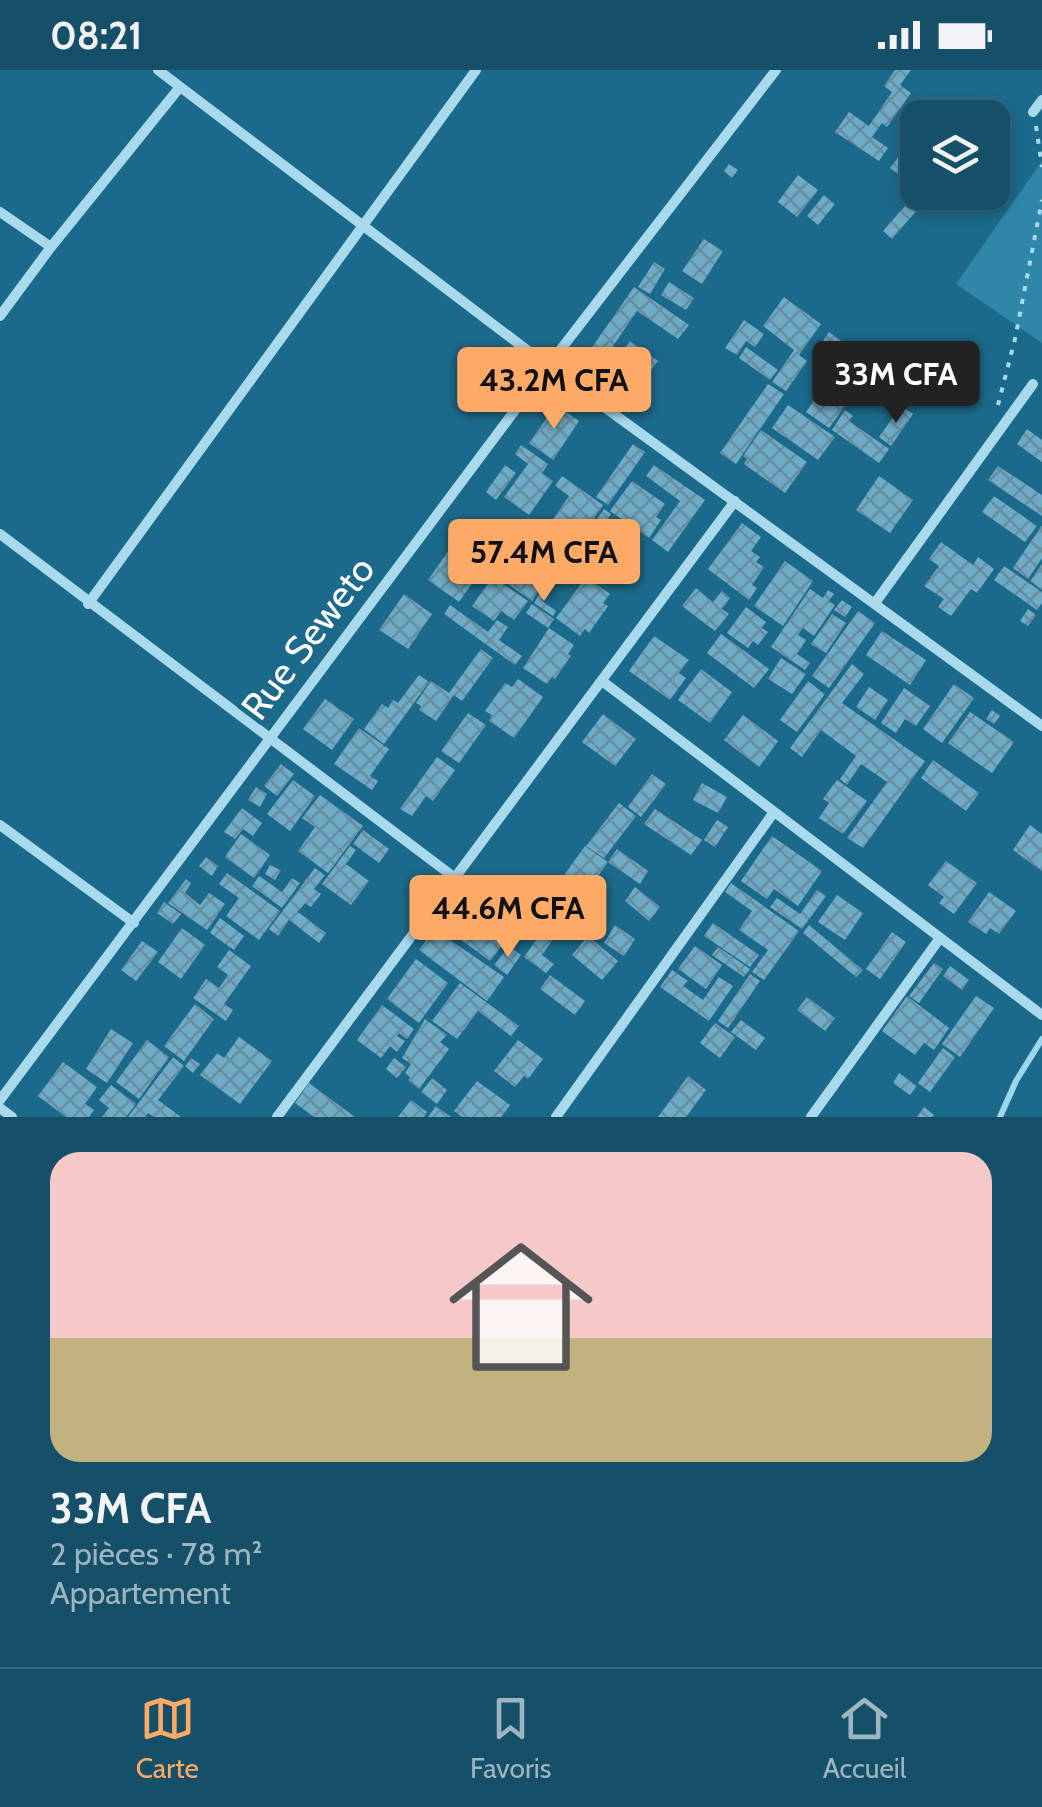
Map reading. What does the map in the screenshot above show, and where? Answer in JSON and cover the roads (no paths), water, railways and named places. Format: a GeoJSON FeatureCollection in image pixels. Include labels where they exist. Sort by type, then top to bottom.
{"type":"FeatureCollection","features":[{"type":"Feature","properties":{"kind":"street"},"geometry":{"type":"LineString","coordinates":[[158,70],[548,366],[1042,726]]}},
{"type":"Feature","properties":{"kind":"street"},"geometry":{"type":"LineString","coordinates":[[88,604],[476,70]]}},
{"type":"Feature","properties":{"kind":"street","name":"Rue Seweto"},"geometry":{"type":"LineString","coordinates":[[0,1104],[548,366],[776,70]]}},
{"type":"Feature","properties":{"kind":"street"},"geometry":{"type":"LineString","coordinates":[[0,316],[180,86]]}},
{"type":"Feature","properties":{"kind":"street"},"geometry":{"type":"LineString","coordinates":[[1033,112],[1042,100]]}},
{"type":"Feature","properties":{"kind":"street"},"geometry":{"type":"LineString","coordinates":[[0,212],[51,247]]}},
{"type":"Feature","properties":{"kind":"street"},"geometry":{"type":"LineString","coordinates":[[875,603],[1033,384]]}},
{"type":"Feature","properties":{"kind":"street"},"geometry":{"type":"LineString","coordinates":[[277,1117],[735,502]]}},
{"type":"Feature","properties":{"kind":"street"},"geometry":{"type":"LineString","coordinates":[[0,534],[456,878]]}},
{"type":"Feature","properties":{"kind":"street"},"geometry":{"type":"LineString","coordinates":[[602,681],[1042,1015]]}},
{"type":"Feature","properties":{"kind":"street"},"geometry":{"type":"LineString","coordinates":[[556,1117],[774,812]]}},
{"type":"Feature","properties":{"kind":"street"},"geometry":{"type":"LineString","coordinates":[[0,825],[134,923]]}},
{"type":"Feature","properties":{"kind":"street"},"geometry":{"type":"LineString","coordinates":[[811,1117],[940,938]]}},
{"type":"Feature","properties":{"kind":"street"},"geometry":{"type":"LineString","coordinates":[[0,1104],[12,1117]]}},
{"type":"Feature","properties":{"kind":"waterway"},"geometry":{"type":"LineString","coordinates":[[1000,1117],[1042,1039]]}}]}
